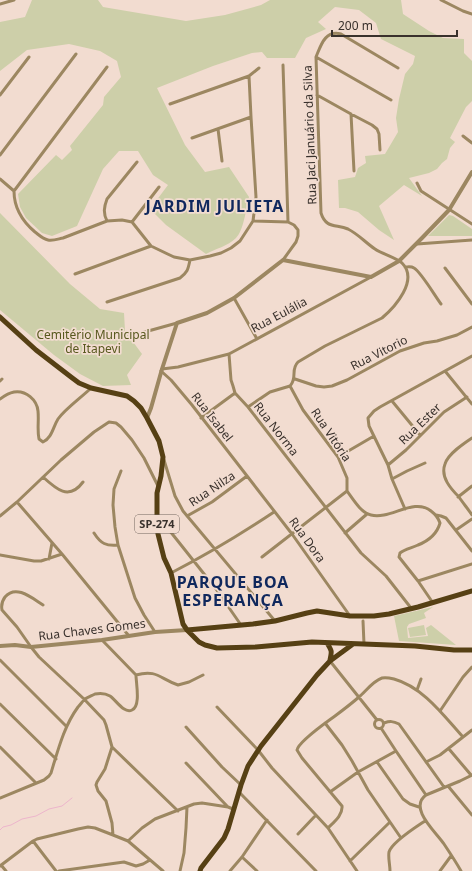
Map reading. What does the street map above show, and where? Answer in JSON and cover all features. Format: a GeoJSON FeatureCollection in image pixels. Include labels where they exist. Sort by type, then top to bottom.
{"type":"FeatureCollection","features":[{"type":"Feature","properties":{"kind":"main road","name":"SP-274"},"geometry":{"type":"LineString","coordinates":[[0,317],[36,350],[75,380],[91,388],[127,396],[141,408],[159,441],[163,457],[157,493],[157,524],[160,544],[170,573],[184,624],[187,630],[199,642],[217,648],[256,647],[312,642],[472,650]]}},
{"type":"Feature","properties":{"kind":"main road"},"geometry":{"type":"LineString","coordinates":[[187,630],[275,621],[317,611],[371,617],[433,603],[472,591]]}},
{"type":"Feature","properties":{"kind":"main road"},"geometry":{"type":"LineString","coordinates":[[327,643],[332,652],[330,661]]}},
{"type":"Feature","properties":{"kind":"main road"},"geometry":{"type":"LineString","coordinates":[[200,871],[224,838],[228,829],[231,808],[239,792],[248,766],[258,750],[307,687],[330,661],[352,644]]}},
{"type":"Feature","properties":{"kind":"street"},"geometry":{"type":"LineString","coordinates":[[0,4],[14,0]]}},
{"type":"Feature","properties":{"kind":"street"},"geometry":{"type":"LineString","coordinates":[[441,0],[472,14]]}},
{"type":"Feature","properties":{"kind":"street"},"geometry":{"type":"LineString","coordinates":[[391,100],[316,57],[326,37],[335,32],[398,68]]}},
{"type":"Feature","properties":{"kind":"street"},"geometry":{"type":"LineString","coordinates":[[0,154],[76,54]]}},
{"type":"Feature","properties":{"kind":"street"},"geometry":{"type":"LineString","coordinates":[[0,95],[29,57]]}},
{"type":"Feature","properties":{"kind":"street","name":"Rua Jaci Januário da Silva"},"geometry":{"type":"LineString","coordinates":[[316,57],[321,213],[324,221],[329,224],[348,229],[382,254],[399,261]]}},
{"type":"Feature","properties":{"kind":"street"},"geometry":{"type":"LineString","coordinates":[[283,66],[288,222]]}},
{"type":"Feature","properties":{"kind":"street"},"geometry":{"type":"LineString","coordinates":[[107,67],[14,191],[14,198],[20,216],[40,236],[50,240],[63,238],[108,221],[122,220],[132,222],[151,246],[174,257],[190,260],[221,253],[231,248],[240,241],[253,221],[256,197],[249,76]]}},
{"type":"Feature","properties":{"kind":"street"},"geometry":{"type":"LineString","coordinates":[[170,104],[249,76],[259,68]]}},
{"type":"Feature","properties":{"kind":"street"},"geometry":{"type":"LineString","coordinates":[[317,95],[377,129],[379,134],[380,150]]}},
{"type":"Feature","properties":{"kind":"street"},"geometry":{"type":"LineString","coordinates":[[351,114],[354,171]]}},
{"type":"Feature","properties":{"kind":"street"},"geometry":{"type":"LineString","coordinates":[[192,138],[251,117]]}},
{"type":"Feature","properties":{"kind":"street"},"geometry":{"type":"LineString","coordinates":[[218,129],[222,161]]}},
{"type":"Feature","properties":{"kind":"street"},"geometry":{"type":"LineString","coordinates":[[462,136],[472,142]]}},
{"type":"Feature","properties":{"kind":"street"},"geometry":{"type":"LineString","coordinates":[[108,221],[104,210],[107,199],[137,162]]}},
{"type":"Feature","properties":{"kind":"street","name":"Rua Eulália"},"geometry":{"type":"LineString","coordinates":[[161,370],[229,354],[399,261],[449,210],[472,172]]}},
{"type":"Feature","properties":{"kind":"street"},"geometry":{"type":"LineString","coordinates":[[0,178],[14,191]]}},
{"type":"Feature","properties":{"kind":"street"},"geometry":{"type":"LineString","coordinates":[[417,183],[421,191],[472,224]]}},
{"type":"Feature","properties":{"kind":"street"},"geometry":{"type":"LineString","coordinates":[[132,222],[159,187]]}},
{"type":"Feature","properties":{"kind":"street"},"geometry":{"type":"LineString","coordinates":[[132,336],[178,324],[207,313],[234,298],[283,260],[296,242],[298,230],[294,225],[288,222],[253,221]]}},
{"type":"Feature","properties":{"kind":"street"},"geometry":{"type":"LineString","coordinates":[[416,244],[472,240]]}},
{"type":"Feature","properties":{"kind":"street"},"geometry":{"type":"LineString","coordinates":[[75,274],[151,246]]}},
{"type":"Feature","properties":{"kind":"street"},"geometry":{"type":"LineString","coordinates":[[107,302],[180,278],[188,269],[190,260]]}},
{"type":"Feature","properties":{"kind":"street"},"geometry":{"type":"LineString","coordinates":[[283,260],[371,277]]}},
{"type":"Feature","properties":{"kind":"street"},"geometry":{"type":"LineString","coordinates":[[248,407],[270,392],[290,386],[295,378],[295,366],[304,358],[382,318],[389,312],[396,304],[405,288],[408,277],[405,267],[399,261]]}},
{"type":"Feature","properties":{"kind":"street"},"geometry":{"type":"LineString","coordinates":[[405,267],[416,269],[440,304]]}},
{"type":"Feature","properties":{"kind":"street"},"geometry":{"type":"LineString","coordinates":[[445,268],[472,304]]}},
{"type":"Feature","properties":{"kind":"street"},"geometry":{"type":"LineString","coordinates":[[234,298],[257,339]]}},
{"type":"Feature","properties":{"kind":"street"},"geometry":{"type":"LineString","coordinates":[[147,418],[161,370],[178,324]]}},
{"type":"Feature","properties":{"kind":"street","name":"Rua Vitorio"},"geometry":{"type":"LineString","coordinates":[[295,378],[316,386],[332,386],[347,380],[400,351],[424,343],[457,335],[472,327]]}},
{"type":"Feature","properties":{"kind":"street","name":"Rua Norma"},"geometry":{"type":"LineString","coordinates":[[229,354],[231,380],[235,392],[345,532]]}},
{"type":"Feature","properties":{"kind":"street"},"geometry":{"type":"LineString","coordinates":[[405,509],[392,479],[388,465],[369,426],[368,418],[374,411],[472,356]]}},
{"type":"Feature","properties":{"kind":"street","name":"Rua Isabel"},"geometry":{"type":"LineString","coordinates":[[161,370],[171,380],[247,476]]}},
{"type":"Feature","properties":{"kind":"street"},"geometry":{"type":"LineString","coordinates":[[445,371],[472,404]]}},
{"type":"Feature","properties":{"kind":"street","name":"Rua Vitória"},"geometry":{"type":"LineString","coordinates":[[290,386],[303,410],[338,457],[348,478],[347,491]]}},
{"type":"Feature","properties":{"kind":"street"},"geometry":{"type":"LineString","coordinates":[[0,399],[9,393],[15,392],[24,393],[30,396],[37,405],[38,436],[39,440],[43,442],[48,439],[58,419],[91,388]]}},
{"type":"Feature","properties":{"kind":"street"},"geometry":{"type":"LineString","coordinates":[[201,418],[235,392]]}},
{"type":"Feature","properties":{"kind":"street","name":"Rua Ester"},"geometry":{"type":"LineString","coordinates":[[388,465],[406,450],[444,412],[466,397]]}},
{"type":"Feature","properties":{"kind":"street"},"geometry":{"type":"LineString","coordinates":[[392,401],[420,435]]}},
{"type":"Feature","properties":{"kind":"street"},"geometry":{"type":"LineString","coordinates":[[0,516],[94,432],[109,422],[116,423],[129,436],[144,458],[158,486]]}},
{"type":"Feature","properties":{"kind":"street"},"geometry":{"type":"LineString","coordinates":[[338,457],[374,436]]}},
{"type":"Feature","properties":{"kind":"street"},"geometry":{"type":"LineString","coordinates":[[472,438],[457,449],[445,463],[444,470],[450,488],[472,515]]}},
{"type":"Feature","properties":{"kind":"street"},"geometry":{"type":"LineString","coordinates":[[163,457],[178,504],[275,621]]}},
{"type":"Feature","properties":{"kind":"street"},"geometry":{"type":"LineString","coordinates":[[392,479],[425,463]]}},
{"type":"Feature","properties":{"kind":"street"},"geometry":{"type":"LineString","coordinates":[[121,471],[114,488],[113,505],[118,545],[135,598],[155,632]]}},
{"type":"Feature","properties":{"kind":"street","name":"Rua Dora"},"geometry":{"type":"LineString","coordinates":[[247,476],[352,616]]}},
{"type":"Feature","properties":{"kind":"street","name":"Rua Nilza"},"geometry":{"type":"LineString","coordinates":[[187,516],[217,498],[247,476]]}},
{"type":"Feature","properties":{"kind":"street"},"geometry":{"type":"LineString","coordinates":[[43,477],[58,490],[63,492],[73,491],[83,482]]}},
{"type":"Feature","properties":{"kind":"street"},"geometry":{"type":"LineString","coordinates":[[458,497],[472,486]]}},
{"type":"Feature","properties":{"kind":"street"},"geometry":{"type":"LineString","coordinates":[[262,557],[347,491],[358,505],[367,514],[372,516],[423,506],[428,508],[436,515],[440,523],[436,532],[418,545],[403,550],[399,557],[433,603]]}},
{"type":"Feature","properties":{"kind":"street"},"geometry":{"type":"LineString","coordinates":[[17,502],[62,554],[128,636]]}},
{"type":"Feature","properties":{"kind":"street"},"geometry":{"type":"LineString","coordinates":[[170,573],[215,549],[274,512]]}},
{"type":"Feature","properties":{"kind":"street"},"geometry":{"type":"LineString","coordinates":[[367,514],[345,532],[361,553],[386,576],[411,608]]}},
{"type":"Feature","properties":{"kind":"street"},"geometry":{"type":"LineString","coordinates":[[157,515],[219,594],[241,625]]}},
{"type":"Feature","properties":{"kind":"street"},"geometry":{"type":"LineString","coordinates":[[436,515],[446,518],[472,551]]}},
{"type":"Feature","properties":{"kind":"street"},"geometry":{"type":"LineString","coordinates":[[456,530],[472,520]]}},
{"type":"Feature","properties":{"kind":"street"},"geometry":{"type":"LineString","coordinates":[[94,533],[101,542],[105,544],[111,546],[118,545]]}},
{"type":"Feature","properties":{"kind":"street"},"geometry":{"type":"LineString","coordinates":[[49,559],[52,543]]}},
{"type":"Feature","properties":{"kind":"street"},"geometry":{"type":"LineString","coordinates":[[0,555],[41,561],[62,554]]}},
{"type":"Feature","properties":{"kind":"street"},"geometry":{"type":"LineString","coordinates":[[418,581],[472,564]]}},
{"type":"Feature","properties":{"kind":"street"},"geometry":{"type":"LineString","coordinates":[[43,605],[30,596],[16,591],[3,599],[1,610],[17,627],[31,647],[48,666],[84,699],[104,720],[112,747],[178,811]]}},
{"type":"Feature","properties":{"kind":"street"},"geometry":{"type":"LineString","coordinates":[[352,616],[363,621]]}},
{"type":"Feature","properties":{"kind":"street"},"geometry":{"type":"LineString","coordinates":[[363,621],[371,617]]}},
{"type":"Feature","properties":{"kind":"street"},"geometry":{"type":"LineString","coordinates":[[363,621],[364,644]]}},
{"type":"Feature","properties":{"kind":"street","name":"Rua Chaves Gomes"},"geometry":{"type":"LineString","coordinates":[[0,646],[15,645],[31,647],[102,640],[155,632],[187,630]]}},
{"type":"Feature","properties":{"kind":"street"},"geometry":{"type":"LineString","coordinates":[[0,798],[44,780],[49,776],[66,726],[84,699],[103,693],[110,696],[124,710],[134,709],[137,699],[136,675],[102,640]]}},
{"type":"Feature","properties":{"kind":"street"},"geometry":{"type":"LineString","coordinates":[[0,660],[66,726]]}},
{"type":"Feature","properties":{"kind":"street"},"geometry":{"type":"LineString","coordinates":[[330,661],[376,720],[381,720],[384,723],[395,722],[399,724],[426,762],[472,815]]}},
{"type":"Feature","properties":{"kind":"street"},"geometry":{"type":"LineString","coordinates":[[440,711],[472,667]]}},
{"type":"Feature","properties":{"kind":"street"},"geometry":{"type":"LineString","coordinates":[[136,675],[144,672],[151,673],[178,685],[190,682],[203,675]]}},
{"type":"Feature","properties":{"kind":"street"},"geometry":{"type":"LineString","coordinates":[[328,828],[338,818],[342,810],[342,806],[302,758],[297,750],[298,746],[359,697],[376,681],[387,677],[406,683],[417,690],[440,711],[463,737]]}},
{"type":"Feature","properties":{"kind":"street"},"geometry":{"type":"LineString","coordinates":[[417,690],[421,679]]}},
{"type":"Feature","properties":{"kind":"street"},"geometry":{"type":"LineString","coordinates":[[0,704],[56,759]]}},
{"type":"Feature","properties":{"kind":"street"},"geometry":{"type":"LineString","coordinates":[[218,707],[328,828],[357,871]]}},
{"type":"Feature","properties":{"kind":"street"},"geometry":{"type":"LineString","coordinates":[[376,720],[374,724],[376,727],[381,728],[426,795]]}},
{"type":"Feature","properties":{"kind":"street"},"geometry":{"type":"LineString","coordinates":[[325,723],[345,750],[368,790],[401,838]]}},
{"type":"Feature","properties":{"kind":"street"},"geometry":{"type":"LineString","coordinates":[[381,728],[384,723]]}},
{"type":"Feature","properties":{"kind":"street"},"geometry":{"type":"LineString","coordinates":[[186,727],[241,786]]}},
{"type":"Feature","properties":{"kind":"street"},"geometry":{"type":"LineString","coordinates":[[426,762],[449,749],[472,730]]}},
{"type":"Feature","properties":{"kind":"street"},"geometry":{"type":"LineString","coordinates":[[0,747],[36,783]]}},
{"type":"Feature","properties":{"kind":"street"},"geometry":{"type":"LineString","coordinates":[[112,747],[105,769],[96,785],[98,791],[106,801],[112,823],[113,834]]}},
{"type":"Feature","properties":{"kind":"street"},"geometry":{"type":"LineString","coordinates":[[449,749],[472,775],[426,795],[422,798],[419,807],[425,821],[444,844],[461,871]]}},
{"type":"Feature","properties":{"kind":"street"},"geometry":{"type":"LineString","coordinates":[[330,792],[358,772],[396,751]]}},
{"type":"Feature","properties":{"kind":"street"},"geometry":{"type":"LineString","coordinates":[[377,762],[403,799],[410,804],[419,807]]}},
{"type":"Feature","properties":{"kind":"street"},"geometry":{"type":"LineString","coordinates":[[186,763],[231,808]]}},
{"type":"Feature","properties":{"kind":"street"},"geometry":{"type":"LineString","coordinates":[[239,792],[316,871]]}},
{"type":"Feature","properties":{"kind":"street"},"geometry":{"type":"LineString","coordinates":[[128,841],[142,828],[155,819],[194,804],[202,803],[231,808]]}},
{"type":"Feature","properties":{"kind":"street"},"geometry":{"type":"LineString","coordinates":[[180,871],[184,853],[187,807]]}},
{"type":"Feature","properties":{"kind":"street"},"geometry":{"type":"LineString","coordinates":[[298,834],[316,815]]}},
{"type":"Feature","properties":{"kind":"street"},"geometry":{"type":"LineString","coordinates":[[230,871],[242,857],[267,820]]}},
{"type":"Feature","properties":{"kind":"street"},"geometry":{"type":"LineString","coordinates":[[390,871],[389,853],[391,849],[401,838],[425,821]]}},
{"type":"Feature","properties":{"kind":"street"},"geometry":{"type":"LineString","coordinates":[[350,861],[390,822]]}},
{"type":"Feature","properties":{"kind":"street"},"geometry":{"type":"LineString","coordinates":[[6,871],[1,865],[32,841],[43,837],[88,827],[113,834],[128,841],[163,871]]}},
{"type":"Feature","properties":{"kind":"street"},"geometry":{"type":"LineString","coordinates":[[32,841],[56,871]]}},
{"type":"Feature","properties":{"kind":"street"},"geometry":{"type":"LineString","coordinates":[[440,871],[451,856]]}},
{"type":"Feature","properties":{"kind":"street"},"geometry":{"type":"LineString","coordinates":[[242,857],[257,871]]}},
{"type":"Feature","properties":{"kind":"street"},"geometry":{"type":"LineString","coordinates":[[59,871],[124,862],[136,866],[150,860]]}},
{"type":"Feature","properties":{"kind":"street"},"geometry":{"type":"LineString","coordinates":[[99,866],[102,871]]}},
{"type":"Feature","properties":{"kind":"green space"},"geometry":{"type":"Polygon","coordinates":[[[32,0],[98,0],[103,7],[186,21],[225,15],[261,5],[270,0],[401,0],[403,14],[429,31],[443,38],[464,39],[464,53],[472,61],[472,101],[466,107],[450,138],[455,142],[450,148],[447,159],[437,169],[429,173],[409,178],[422,196],[404,185],[379,206],[394,240],[379,230],[358,212],[345,208],[339,208],[338,180],[355,177],[358,168],[366,163],[365,156],[385,154],[398,132],[396,118],[399,99],[405,74],[413,64],[415,56],[381,39],[376,23],[359,10],[335,7],[318,22],[326,29],[306,38],[295,58],[267,58],[262,52],[252,53],[213,66],[157,88],[185,145],[205,172],[229,167],[249,197],[241,230],[233,241],[206,254],[166,225],[150,209],[168,185],[153,175],[138,151],[119,151],[103,169],[77,226],[52,236],[42,233],[26,218],[20,207],[18,194],[56,155],[62,160],[72,150],[70,146],[103,105],[104,97],[121,77],[117,61],[100,51],[69,44],[27,50],[0,71],[0,22],[25,17],[32,0]]]}},
{"type":"Feature","properties":{"kind":"green space","name":"Cemitério Municipal de Itapevi"},"geometry":{"type":"Polygon","coordinates":[[[0,213],[70,284],[100,309],[124,313],[125,331],[142,354],[127,375],[131,385],[103,386],[80,374],[54,355],[0,310],[0,213]]]}},
{"type":"Feature","properties":{"kind":"green space"},"geometry":{"type":"Polygon","coordinates":[[[449,215],[453,216],[472,229],[472,236],[428,236],[449,215]]]}},
{"type":"Feature","properties":{"kind":"green space"},"geometry":{"type":"Polygon","coordinates":[[[433,607],[424,613],[426,618],[409,624],[407,627],[408,638],[428,636],[426,628],[431,625],[456,645],[399,641],[394,616],[433,607]]]}},
{"type":"Feature","properties":{"kind":"green space"},"geometry":{"type":"Polygon","coordinates":[[[424,625],[426,635],[410,637],[408,628],[424,625]]]}},
{"type":"Feature","properties":{"kind":"waterway"},"geometry":{"type":"LineString","coordinates":[[0,830],[3,827],[11,825],[22,819],[36,816],[49,809],[62,806],[72,798]]}},
{"type":"Feature","properties":{"kind":"district","name":"JARDIM JULIETA"},"geometry":{"type":"Point","coordinates":[215,206]}},
{"type":"Feature","properties":{"kind":"district","name":"PARQUE BOA ESPERANÇA"},"geometry":{"type":"Point","coordinates":[233,591]}}]}
